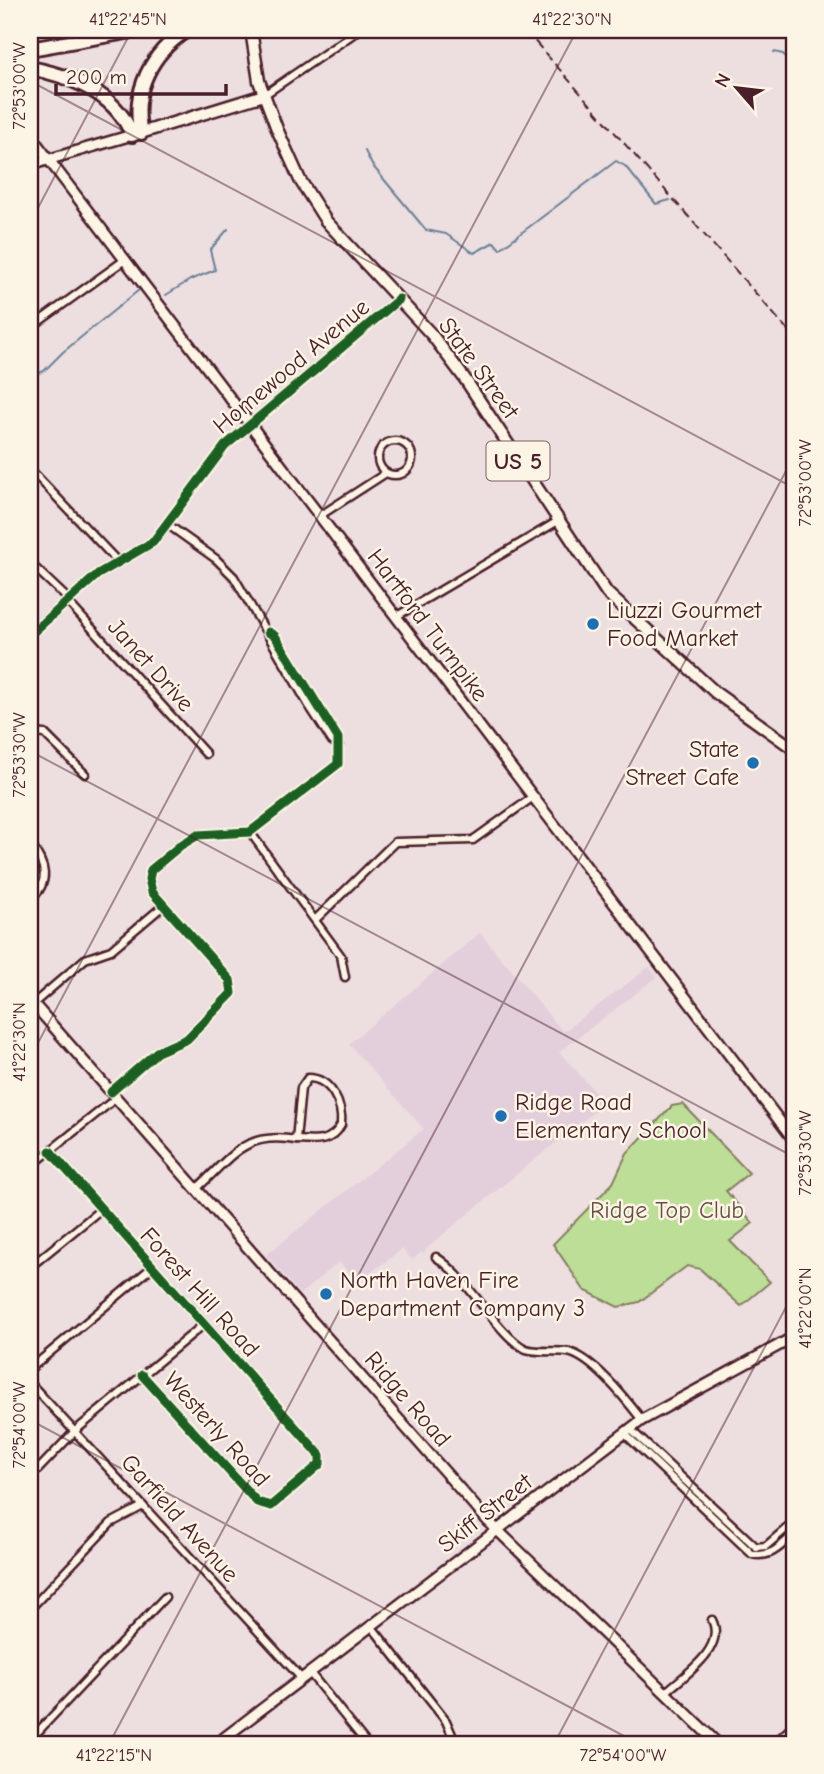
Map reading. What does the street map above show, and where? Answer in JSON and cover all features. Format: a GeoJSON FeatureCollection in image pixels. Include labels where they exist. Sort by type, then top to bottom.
{"type":"FeatureCollection","features":[{"type":"Feature","properties":{"kind":"highway"},"geometry":{"type":"LineString","coordinates":[[30,48],[138,30]]}},
{"type":"Feature","properties":{"kind":"highway"},"geometry":{"type":"LineString","coordinates":[[136,134],[138,104],[145,77],[165,48],[187,30]]}},
{"type":"Feature","properties":{"kind":"highway"},"geometry":{"type":"LineString","coordinates":[[30,68],[69,78],[91,89],[116,109],[136,134]]}},
{"type":"Feature","properties":{"kind":"main road","name":"State Street"},"geometry":{"type":"LineString","coordinates":[[251,30],[264,95],[292,165],[315,206],[345,244],[399,299],[465,379],[607,593],[627,615],[716,693],[794,749]]}},
{"type":"Feature","properties":{"kind":"main road"},"geometry":{"type":"LineString","coordinates":[[30,165],[264,95]]}},
{"type":"Feature","properties":{"kind":"main road","name":"Hartford Turnpike"},"geometry":{"type":"LineString","coordinates":[[30,135],[794,1140]]}},
{"type":"Feature","properties":{"kind":"main road","name":"Ridge Road"},"geometry":{"type":"LineString","coordinates":[[32,1002],[496,1529],[667,1691],[718,1744]]}},
{"type":"Feature","properties":{"kind":"main road","name":"Skiff Street"},"geometry":{"type":"LineString","coordinates":[[216,1744],[642,1420],[794,1336]]}},
{"type":"Feature","properties":{"kind":"street"},"geometry":{"type":"LineString","coordinates":[[264,95],[359,30]]}},
{"type":"Feature","properties":{"kind":"street"},"geometry":{"type":"LineString","coordinates":[[30,328],[126,259]]}},
{"type":"Feature","properties":{"kind":"street","name":"Homewood Avenue"},"geometry":{"type":"LineString","coordinates":[[30,635],[98,574],[144,548],[167,524],[210,463],[251,423],[399,299]]}},
{"type":"Feature","properties":{"kind":"street"},"geometry":{"type":"LineString","coordinates":[[321,515],[386,472],[397,475],[410,466],[411,455],[402,443],[391,442],[382,448],[379,464],[386,472]]}},
{"type":"Feature","properties":{"kind":"street"},"geometry":{"type":"LineString","coordinates":[[30,469],[118,562]]}},
{"type":"Feature","properties":{"kind":"street"},"geometry":{"type":"LineString","coordinates":[[397,615],[558,521]]}},
{"type":"Feature","properties":{"kind":"street"},"geometry":{"type":"LineString","coordinates":[[30,1167],[113,1095],[157,1052],[187,1039],[232,993],[230,980],[163,906],[150,886],[153,866],[198,835],[250,832],[334,770],[340,758],[338,745],[332,741],[308,704],[270,641],[268,632],[226,568],[167,524]]}},
{"type":"Feature","properties":{"kind":"street","name":"Janet Drive"},"geometry":{"type":"LineString","coordinates":[[30,563],[68,600],[206,754]]}},
{"type":"Feature","properties":{"kind":"street"},"geometry":{"type":"LineString","coordinates":[[30,733],[45,734],[85,774]]}},
{"type":"Feature","properties":{"kind":"street"},"geometry":{"type":"LineString","coordinates":[[316,919],[395,842],[473,839],[533,797]]}},
{"type":"Feature","properties":{"kind":"street"},"geometry":{"type":"LineString","coordinates":[[250,832],[341,956],[345,977]]}},
{"type":"Feature","properties":{"kind":"street"},"geometry":{"type":"LineString","coordinates":[[30,844],[43,864],[45,879],[30,900]]}},
{"type":"Feature","properties":{"kind":"street"},"geometry":{"type":"LineString","coordinates":[[30,861],[36,877]]}},
{"type":"Feature","properties":{"kind":"street"},"geometry":{"type":"LineString","coordinates":[[36,877],[45,879]]}},
{"type":"Feature","properties":{"kind":"street"},"geometry":{"type":"LineString","coordinates":[[30,885],[36,877]]}},
{"type":"Feature","properties":{"kind":"street"},"geometry":{"type":"LineString","coordinates":[[32,1002],[85,959],[111,950],[163,906]]}},
{"type":"Feature","properties":{"kind":"street"},"geometry":{"type":"LineString","coordinates":[[196,1189],[249,1143],[270,1136],[296,1140],[324,1140],[334,1135],[341,1125],[338,1100],[317,1079],[306,1078],[301,1085],[296,1140]]}},
{"type":"Feature","properties":{"kind":"street","name":"Forest Hill Road"},"geometry":{"type":"LineString","coordinates":[[50,1151],[322,1458],[320,1464],[271,1506],[264,1507]]}},
{"type":"Feature","properties":{"kind":"street"},"geometry":{"type":"LineString","coordinates":[[30,1267],[100,1210]]}},
{"type":"Feature","properties":{"kind":"street"},"geometry":{"type":"LineString","coordinates":[[436,1257],[450,1266],[506,1331],[526,1349],[572,1352],[591,1364],[642,1420]]}},
{"type":"Feature","properties":{"kind":"street"},"geometry":{"type":"LineString","coordinates":[[30,1369],[151,1268]]}},
{"type":"Feature","properties":{"kind":"street"},"geometry":{"type":"LineString","coordinates":[[30,1478],[75,1431],[203,1325]]}},
{"type":"Feature","properties":{"kind":"street","name":"Westerly Road"},"geometry":{"type":"LineString","coordinates":[[142,1375],[257,1503],[264,1507]]}},
{"type":"Feature","properties":{"kind":"street","name":"Garfield Avenue"},"geometry":{"type":"LineString","coordinates":[[30,1383],[367,1744]]}},
{"type":"Feature","properties":{"kind":"street"},"geometry":{"type":"LineString","coordinates":[[627,1431],[747,1550],[774,1551],[794,1534]]}},
{"type":"Feature","properties":{"kind":"street"},"geometry":{"type":"LineString","coordinates":[[30,1609],[111,1523],[143,1506]]}},
{"type":"Feature","properties":{"kind":"street"},"geometry":{"type":"LineString","coordinates":[[763,1551],[794,1521]]}},
{"type":"Feature","properties":{"kind":"street"},"geometry":{"type":"LineString","coordinates":[[31,1738],[165,1597]]}},
{"type":"Feature","properties":{"kind":"street"},"geometry":{"type":"LineString","coordinates":[[667,1691],[711,1649],[717,1635],[712,1620]]}},
{"type":"Feature","properties":{"kind":"street"},"geometry":{"type":"LineString","coordinates":[[372,1627],[446,1721],[456,1744]]}},
{"type":"Feature","properties":{"kind":"street"},"geometry":{"type":"LineString","coordinates":[[774,1744],[794,1725]]}},
{"type":"Feature","properties":{"kind":"shaded area","name":"Ridge Road Elementary School"},"geometry":{"type":"Polygon","coordinates":[[[480,933],[563,1032],[649,967],[657,977],[559,1052],[605,1103],[427,1248],[424,1254],[422,1252],[412,1260],[402,1249],[358,1282],[339,1262],[300,1294],[266,1255],[424,1129],[349,1044],[480,933]]]}},
{"type":"Feature","properties":{"kind":"green space","name":"Ridge Top Club"},"geometry":{"type":"Polygon","coordinates":[[[683,1104],[749,1173],[726,1191],[753,1223],[730,1241],[770,1282],[741,1306],[700,1269],[687,1266],[639,1302],[618,1307],[584,1290],[553,1244],[613,1183],[627,1153],[672,1106],[683,1104]]]}},
{"type":"Feature","properties":{"kind":"waterway"},"geometry":{"type":"LineString","coordinates":[[774,52],[783,54],[794,65]]}},
{"type":"Feature","properties":{"kind":"waterway"},"geometry":{"type":"LineString","coordinates":[[365,151],[372,165],[426,230],[446,234],[474,253],[494,242],[500,249],[616,161],[625,166],[656,204],[670,200]]}},
{"type":"Feature","properties":{"kind":"waterway"},"geometry":{"type":"LineString","coordinates":[[166,295],[190,280],[215,270],[210,250],[228,229]]}},
{"type":"Feature","properties":{"kind":"waterway"},"geometry":{"type":"LineString","coordinates":[[30,382],[33,375],[44,371],[63,352],[139,290]]}},
{"type":"Feature","properties":{"kind":"railway"},"geometry":{"type":"LineString","coordinates":[[525,30],[794,337]]}},
{"type":"Feature","properties":{"kind":"cycle path"},"geometry":{"type":"LineString","coordinates":[[30,635],[98,574],[153,542],[225,446],[399,299]]}},
{"type":"Feature","properties":{"kind":"cycle path"},"geometry":{"type":"LineString","coordinates":[[111,1092],[157,1052],[187,1039],[232,993],[230,980],[152,892],[149,879],[151,870],[181,845],[198,835],[250,832],[338,764],[338,738],[275,636],[268,632]]}},
{"type":"Feature","properties":{"kind":"cycle path"},"geometry":{"type":"LineString","coordinates":[[50,1151],[320,1455],[320,1464],[271,1506],[257,1502],[142,1375]]}},
{"type":"Feature","properties":{"kind":"place","name":"Liuzzi Gourmet Food Market"},"geometry":{"type":"Point","coordinates":[593,624]}},
{"type":"Feature","properties":{"kind":"place","name":"State Street Cafe"},"geometry":{"type":"Point","coordinates":[753,763]}},
{"type":"Feature","properties":{"kind":"place","name":"Ridge Road Elementary School"},"geometry":{"type":"Point","coordinates":[501,1116]}},
{"type":"Feature","properties":{"kind":"place","name":"North Haven Fire Department Company 3"},"geometry":{"type":"Point","coordinates":[326,1294]}}]}
